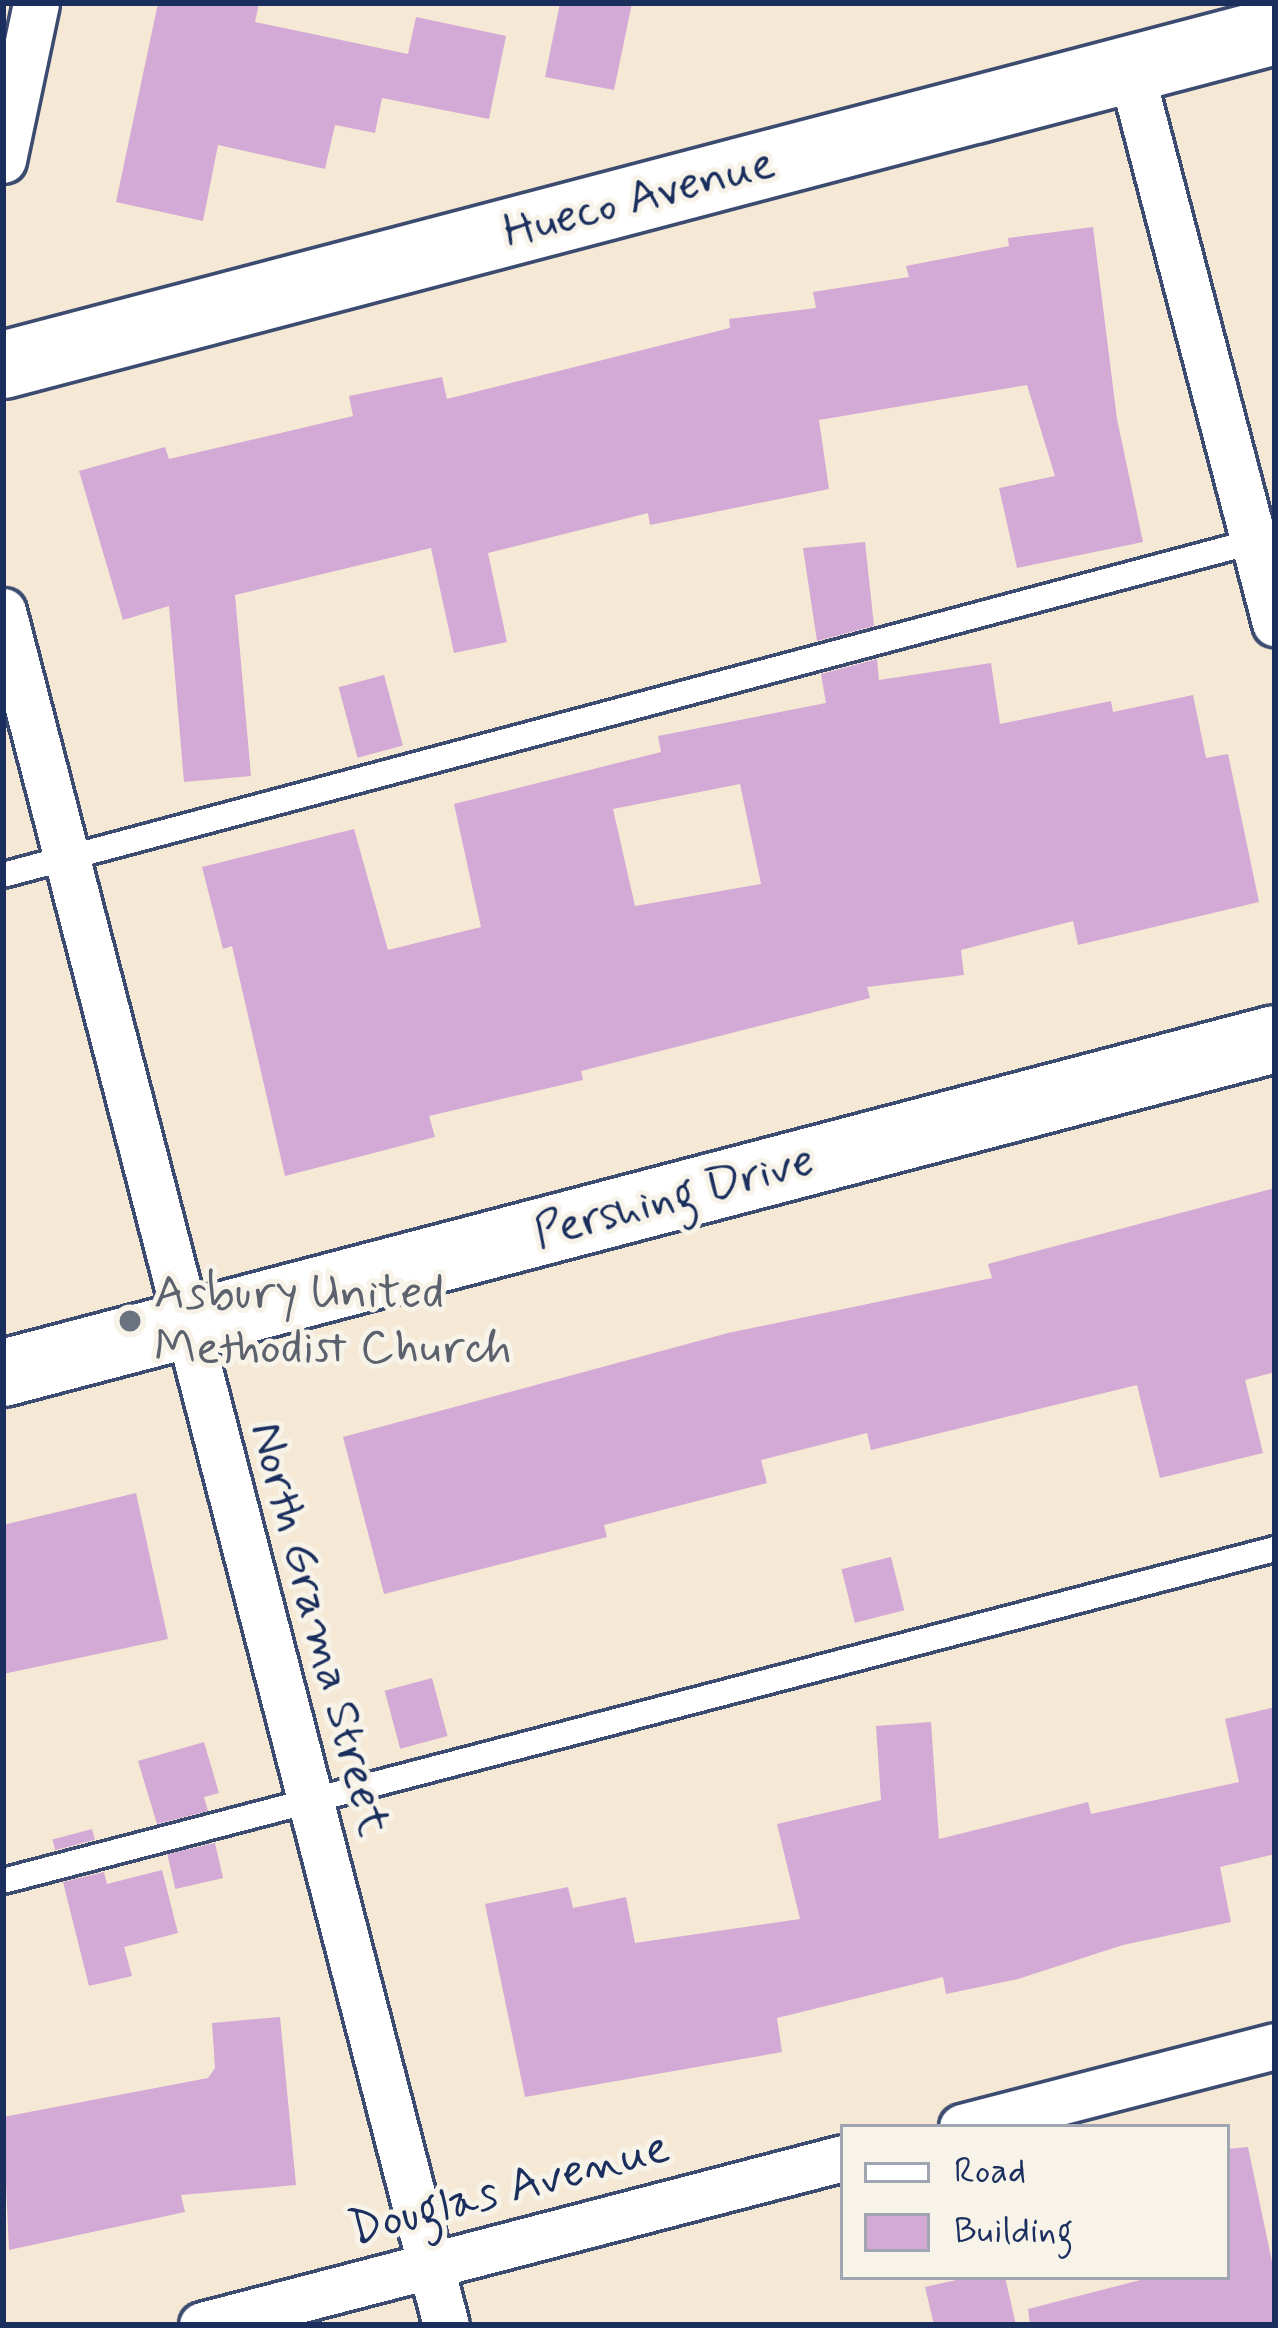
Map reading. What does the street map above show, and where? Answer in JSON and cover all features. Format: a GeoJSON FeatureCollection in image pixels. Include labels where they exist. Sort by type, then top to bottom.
{"type":"FeatureCollection","features":[{"type":"Feature","properties":{"kind":"main road","name":"Hueco Avenue"},"geometry":{"type":"LineString","coordinates":[[3,365],[1275,31]]}},
{"type":"Feature","properties":{"kind":"main road","name":"Pershing Drive"},"geometry":{"type":"LineString","coordinates":[[3,1373],[1275,1039]]}},
{"type":"Feature","properties":{"kind":"street"},"geometry":{"type":"LineString","coordinates":[[3,160],[14,55],[36,3]]}},
{"type":"Feature","properties":{"kind":"street"},"geometry":{"type":"LineString","coordinates":[[1130,68],[1264,538],[1275,623]]}},
{"type":"Feature","properties":{"kind":"street","name":"North Grama Street"},"geometry":{"type":"LineString","coordinates":[[3,611],[63,860],[446,2325]]}},
{"type":"Feature","properties":{"kind":"street"},"geometry":{"type":"LineString","coordinates":[[974,2124],[1275,2046]]}},
{"type":"Feature","properties":{"kind":"street","name":"Douglas Avenue"},"geometry":{"type":"LineString","coordinates":[[202,2325],[840,2159]]}},
{"type":"Feature","properties":{"kind":"lane"},"geometry":{"type":"LineString","coordinates":[[3,875],[1264,538]]}},
{"type":"Feature","properties":{"kind":"lane"},"geometry":{"type":"LineString","coordinates":[[3,1881],[1275,1550]]}},
{"type":"Feature","properties":{"kind":"building"},"geometry":{"type":"Polygon","coordinates":[[[158,3],[259,3],[255,22],[408,54],[416,17],[506,36],[489,119],[382,98],[375,133],[335,125],[325,169],[218,145],[203,221],[116,202],[158,3]]]}},
{"type":"Feature","properties":{"kind":"building"},"geometry":{"type":"Polygon","coordinates":[[[560,3],[632,3],[614,90],[545,77],[560,3]]]}},
{"type":"Feature","properties":{"kind":"building"},"geometry":{"type":"Polygon","coordinates":[[[1093,227],[1117,419],[1143,542],[1017,568],[999,488],[1055,476],[1027,385],[819,420],[829,489],[650,525],[648,513],[488,553],[507,642],[454,653],[431,548],[235,595],[251,776],[184,782],[169,606],[123,620],[79,471],[165,447],[169,459],[353,416],[349,396],[442,377],[447,399],[730,328],[729,319],[816,308],[813,292],[909,277],[906,266],[1009,246],[1008,238],[1093,227]]]}},
{"type":"Feature","properties":{"kind":"building"},"geometry":{"type":"Polygon","coordinates":[[[865,542],[874,626],[817,641],[803,548],[865,542]]]}},
{"type":"Feature","properties":{"kind":"building"},"geometry":{"type":"Polygon","coordinates":[[[877,659],[879,680],[991,663],[1000,724],[1111,701],[1113,712],[1193,695],[1206,758],[1228,754],[1259,902],[1078,945],[1073,921],[961,950],[964,975],[867,987],[870,998],[581,1071],[583,1080],[429,1116],[435,1137],[285,1176],[232,946],[223,949],[202,867],[354,829],[388,950],[481,927],[454,804],[661,752],[658,736],[826,703],[821,674],[877,659]],[[740,784],[613,809],[635,906],[761,884],[740,784]]]}},
{"type":"Feature","properties":{"kind":"building"},"geometry":{"type":"Polygon","coordinates":[[[384,675],[403,746],[357,758],[339,687],[384,675]]]}},
{"type":"Feature","properties":{"kind":"building"},"geometry":{"type":"Polygon","coordinates":[[[1275,1188],[1275,1372],[1245,1380],[1263,1453],[1160,1478],[1137,1385],[871,1450],[867,1433],[761,1460],[767,1483],[604,1525],[607,1537],[384,1594],[343,1437],[728,1333],[992,1278],[988,1264],[1275,1188]]]}},
{"type":"Feature","properties":{"kind":"building"},"geometry":{"type":"Polygon","coordinates":[[[136,1493],[168,1639],[3,1674],[3,1525],[136,1493]]]}},
{"type":"Feature","properties":{"kind":"building"},"geometry":{"type":"Polygon","coordinates":[[[891,1557],[904,1610],[855,1623],[842,1569],[891,1557]]]}},
{"type":"Feature","properties":{"kind":"building"},"geometry":{"type":"Polygon","coordinates":[[[432,1678],[448,1736],[400,1749],[385,1691],[432,1678]]]}},
{"type":"Feature","properties":{"kind":"building"},"geometry":{"type":"Polygon","coordinates":[[[1275,1707],[1275,1854],[1220,1867],[1231,1922],[1123,1945],[1018,1979],[946,1994],[943,1977],[777,2018],[782,2052],[525,2097],[485,1904],[568,1887],[573,1908],[626,1897],[635,1943],[800,1919],[777,1824],[881,1800],[876,1726],[931,1722],[939,1839],[1088,1802],[1091,1814],[1239,1782],[1225,1719],[1275,1707]]]}},
{"type":"Feature","properties":{"kind":"building"},"geometry":{"type":"Polygon","coordinates":[[[204,1742],[219,1793],[204,1797],[208,1811],[157,1824],[138,1761],[204,1742]]]}},
{"type":"Feature","properties":{"kind":"building"},"geometry":{"type":"Polygon","coordinates":[[[92,1829],[95,1840],[55,1850],[52,1840],[92,1829]]]}},
{"type":"Feature","properties":{"kind":"building"},"geometry":{"type":"Polygon","coordinates":[[[215,1843],[223,1878],[175,1889],[167,1854],[215,1843]]]}},
{"type":"Feature","properties":{"kind":"building"},"geometry":{"type":"Polygon","coordinates":[[[162,1870],[178,1933],[124,1947],[132,1976],[89,1986],[63,1882],[104,1872],[107,1884],[162,1870]]]}},
{"type":"Feature","properties":{"kind":"building"},"geometry":{"type":"Polygon","coordinates":[[[280,2017],[296,2185],[181,2195],[185,2212],[9,2250],[3,2117],[208,2078],[215,2068],[212,2023],[280,2017]]]}},
{"type":"Feature","properties":{"kind":"building"},"geometry":{"type":"Polygon","coordinates":[[[1248,2147],[1275,2276],[1275,2325],[1030,2325],[1028,2309],[1140,2280],[1230,2280],[1230,2149],[1248,2147]]]}},
{"type":"Feature","properties":{"kind":"building"},"geometry":{"type":"Polygon","coordinates":[[[956,2280],[1006,2280],[1016,2325],[934,2325],[925,2287],[956,2280]]]}},
{"type":"Feature","properties":{"kind":"place","name":"Asbury United Methodist Church"},"geometry":{"type":"Point","coordinates":[130,1321]}}]}
